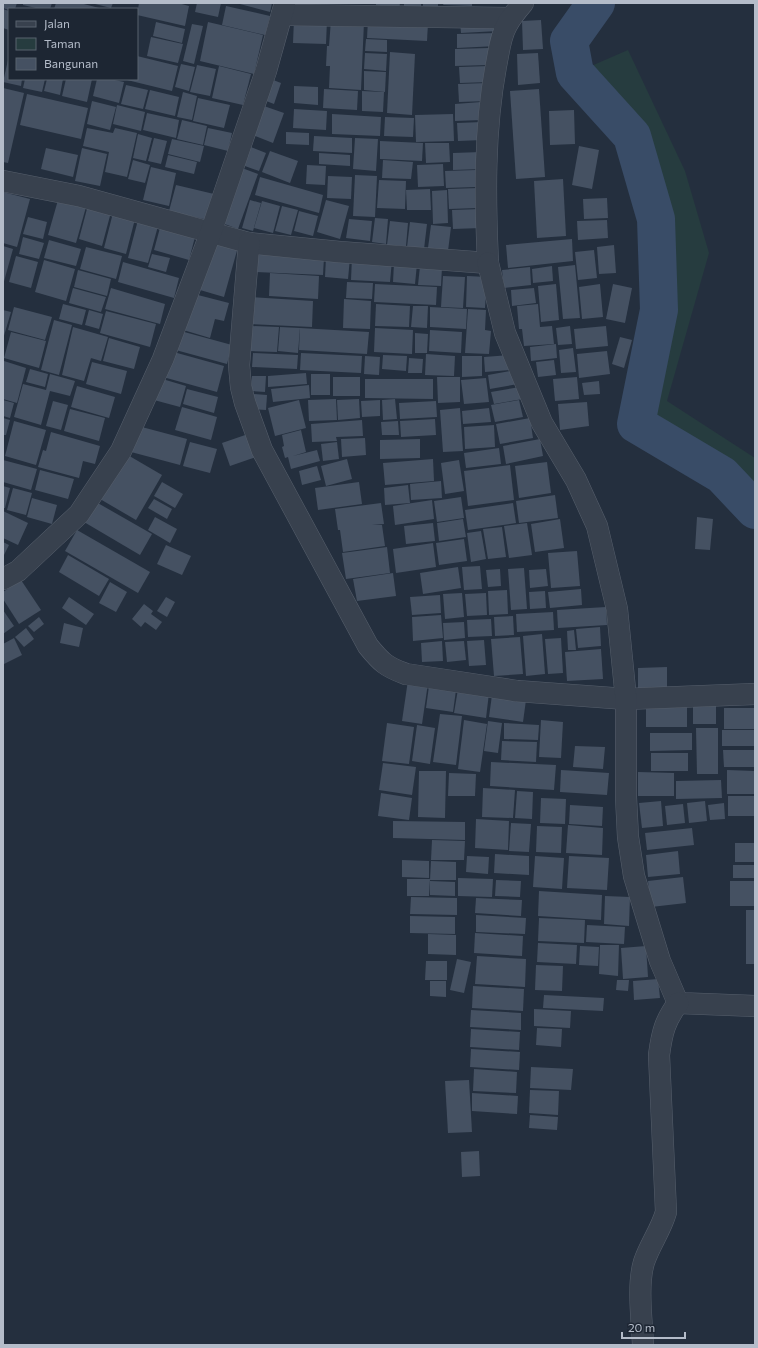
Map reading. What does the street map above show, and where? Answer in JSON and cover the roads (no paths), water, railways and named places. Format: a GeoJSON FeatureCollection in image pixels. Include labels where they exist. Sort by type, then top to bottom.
{"type":"FeatureCollection","features":[{"type":"Feature","properties":{"kind":"street"},"geometry":{"type":"LineString","coordinates":[[3,579],[18,571],[79,514],[121,451],[163,359],[211,232],[266,70],[283,8],[292,15],[475,10],[517,11]]}},
{"type":"Feature","properties":{"kind":"street"},"geometry":{"type":"LineString","coordinates":[[517,11],[506,25],[501,41],[492,90],[487,146],[485,201],[488,263],[505,333],[542,424],[576,480],[597,526],[617,609],[626,699],[626,797],[628,837],[634,876],[660,961],[678,1003]]}},
{"type":"Feature","properties":{"kind":"street"},"geometry":{"type":"LineString","coordinates":[[3,181],[79,196],[249,243],[340,252],[488,263]]}},
{"type":"Feature","properties":{"kind":"street"},"geometry":{"type":"LineString","coordinates":[[249,243],[239,365],[241,387],[245,403],[262,450],[368,646],[381,662],[392,669],[406,674],[517,691],[626,699],[755,694]]}},
{"type":"Feature","properties":{"kind":"street"},"geometry":{"type":"LineString","coordinates":[[678,1003],[755,1006]]}},
{"type":"Feature","properties":{"kind":"street"},"geometry":{"type":"LineString","coordinates":[[643,1345],[641,1284],[644,1265],[649,1249],[663,1222],[666,1212],[659,1055],[661,1034],[669,1016],[678,1003]]}},
{"type":"Feature","properties":{"kind":"waterway"},"geometry":{"type":"LineString","coordinates":[[596,3],[569,41],[575,73],[632,136],[656,219],[659,310],[636,424],[722,475],[755,510]]}}]}
